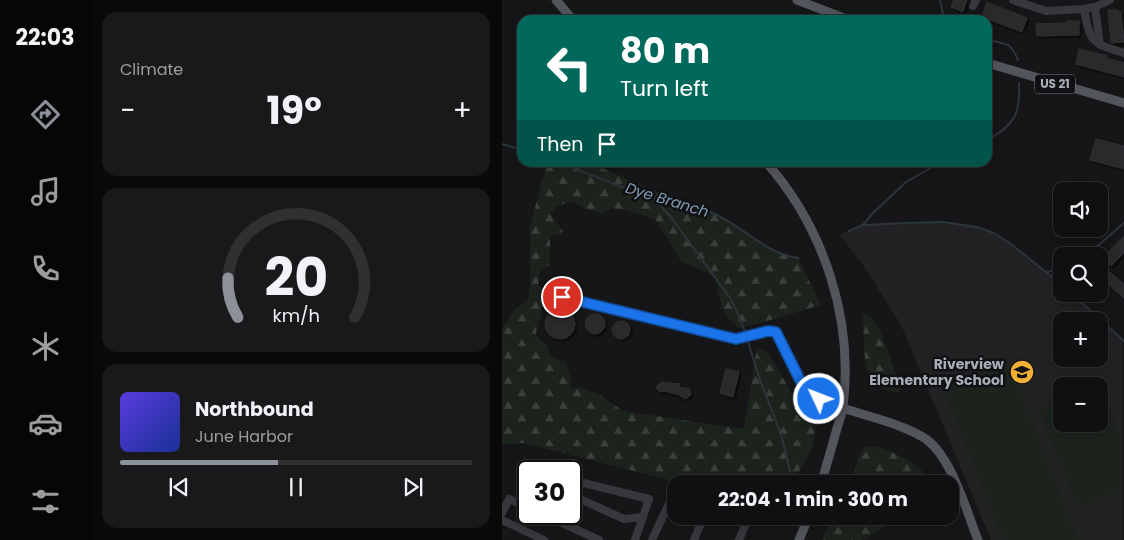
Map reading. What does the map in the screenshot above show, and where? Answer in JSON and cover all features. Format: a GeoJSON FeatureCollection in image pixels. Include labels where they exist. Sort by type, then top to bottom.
{"type":"FeatureCollection","features":[{"type":"Feature","properties":{"kind":"main road"},"geometry":{"type":"LineString","coordinates":[[556,0],[569,15]]}},
{"type":"Feature","properties":{"kind":"main road"},"geometry":{"type":"LineString","coordinates":[[797,0],[836,15]]}},
{"type":"Feature","properties":{"kind":"main road","name":"US 21"},"geometry":{"type":"LineString","coordinates":[[992,64],[1124,103]]}},
{"type":"Feature","properties":{"kind":"main road"},"geometry":{"type":"LineString","coordinates":[[770,167],[798,204],[832,278],[842,319],[843,408],[824,475]]}},
{"type":"Feature","properties":{"kind":"main road"},"geometry":{"type":"LineString","coordinates":[[843,408],[909,430],[926,439],[937,449],[952,474],[978,540]]}},
{"type":"Feature","properties":{"kind":"main road"},"geometry":{"type":"LineString","coordinates":[[799,540],[805,525]]}},
{"type":"Feature","properties":{"kind":"street"},"geometry":{"type":"LineString","coordinates":[[1013,0],[1046,11],[1084,9],[1095,7],[1110,0]]}},
{"type":"Feature","properties":{"kind":"street"},"geometry":{"type":"LineString","coordinates":[[1095,7],[1100,45]]}},
{"type":"Feature","properties":{"kind":"street"},"geometry":{"type":"LineString","coordinates":[[1084,9],[1091,38],[1100,45],[1124,53]]}},
{"type":"Feature","properties":{"kind":"street"},"geometry":{"type":"LineString","coordinates":[[562,297],[736,339],[768,331],[776,332],[805,390],[810,395],[843,408]]}},
{"type":"Feature","properties":{"kind":"street"},"geometry":{"type":"LineString","coordinates":[[582,483],[649,499],[635,540]]}},
{"type":"Feature","properties":{"kind":"street"},"geometry":{"type":"LineString","coordinates":[[502,513],[509,499],[517,502]]}},
{"type":"Feature","properties":{"kind":"street"},"geometry":{"type":"LineString","coordinates":[[582,500],[624,519],[643,517]]}},
{"type":"Feature","properties":{"kind":"street"},"geometry":{"type":"LineString","coordinates":[[652,540],[667,511]]}},
{"type":"Feature","properties":{"kind":"street"},"geometry":{"type":"LineString","coordinates":[[502,520],[544,540]]}},
{"type":"Feature","properties":{"kind":"street"},"geometry":{"type":"LineString","coordinates":[[566,525],[599,540]]}},
{"type":"Feature","properties":{"kind":"street"},"geometry":{"type":"LineString","coordinates":[[694,540],[700,525]]}},
{"type":"Feature","properties":{"kind":"street"},"geometry":{"type":"LineString","coordinates":[[739,540],[745,525]]}},
{"type":"Feature","properties":{"kind":"shaded area","name":"Riverview Elementary School"},"geometry":{"type":"Polygon","coordinates":[[[943,222],[977,227],[994,233],[1011,244],[1053,278],[1053,302],[1081,302],[1092,312],[1053,312],[1053,367],[1108,367],[1108,327],[1123,341],[1123,540],[991,540],[901,325],[865,268],[840,235],[863,225],[943,222]]]}},
{"type":"Feature","properties":{"kind":"green space"},"geometry":{"type":"Polygon","coordinates":[[[546,167],[599,167],[687,205],[713,213],[776,252],[798,258],[821,305],[739,328],[728,318],[722,306],[716,277],[681,261],[656,220],[625,210],[610,208],[602,214],[584,208],[572,201],[557,206],[550,214],[563,231],[550,236],[550,265],[540,272],[538,285],[544,292],[536,335],[547,346],[551,357],[566,362],[571,380],[571,388],[579,387],[600,395],[623,411],[744,429],[757,347],[768,353],[795,398],[812,408],[815,433],[812,448],[797,475],[667,475],[667,479],[524,443],[502,444],[502,329],[514,310],[528,300],[530,285],[530,226],[546,167]]]}},
{"type":"Feature","properties":{"kind":"green space"},"geometry":{"type":"Polygon","coordinates":[[[866,313],[877,326],[887,348],[901,390],[899,393],[879,387],[870,379],[864,352],[863,315],[866,313]]]}},
{"type":"Feature","properties":{"kind":"green space"},"geometry":{"type":"Polygon","coordinates":[[[1009,361],[1079,540],[1003,540],[943,388],[1009,361]]]}},
{"type":"Feature","properties":{"kind":"green space"},"geometry":{"type":"Polygon","coordinates":[[[1053,401],[1053,432],[1108,432],[1108,405],[1123,446],[1123,490],[1077,508],[1038,407],[1053,401]]]}},
{"type":"Feature","properties":{"kind":"green space"},"geometry":{"type":"Polygon","coordinates":[[[866,446],[882,448],[918,467],[926,475],[854,475],[859,456],[866,446]]]}},
{"type":"Feature","properties":{"kind":"green space"},"geometry":{"type":"Polygon","coordinates":[[[829,525],[888,525],[862,540],[822,540],[829,525]]]}},
{"type":"Feature","properties":{"kind":"building"},"geometry":{"type":"Polygon","coordinates":[[[954,0],[967,0],[963,12],[951,7],[954,0]]]}},
{"type":"Feature","properties":{"kind":"building"},"geometry":{"type":"Polygon","coordinates":[[[987,2],[1027,18],[1022,32],[992,21],[992,15],[983,15],[987,2]]]}},
{"type":"Feature","properties":{"kind":"building"},"geometry":{"type":"Polygon","coordinates":[[[1108,10],[1118,10],[1118,12],[1121,12],[1124,42],[1111,43],[1108,10]]]}},
{"type":"Feature","properties":{"kind":"building"},"geometry":{"type":"Polygon","coordinates":[[[1067,21],[1079,21],[1079,35],[1037,36],[1036,24],[1067,23],[1067,21]]]}},
{"type":"Feature","properties":{"kind":"building"},"geometry":{"type":"Polygon","coordinates":[[[1079,49],[1107,56],[1106,58],[1124,63],[1124,77],[1076,64],[1079,49]]]}},
{"type":"Feature","properties":{"kind":"building"},"geometry":{"type":"Polygon","coordinates":[[[1096,139],[1124,146],[1124,169],[1090,160],[1096,139]]]}},
{"type":"Feature","properties":{"kind":"building"},"geometry":{"type":"Polygon","coordinates":[[[1124,236],[1124,253],[1111,266],[1108,263],[1108,253],[1124,236]]]}},
{"type":"Feature","properties":{"kind":"building"},"geometry":{"type":"Polygon","coordinates":[[[1110,272],[1124,284],[1124,298],[1108,284],[1108,274],[1110,272]]]}},
{"type":"Feature","properties":{"kind":"building"},"geometry":{"type":"Polygon","coordinates":[[[560,309],[571,313],[575,324],[571,335],[560,339],[549,335],[545,324],[549,313],[560,309]]]}},
{"type":"Feature","properties":{"kind":"building"},"geometry":{"type":"Polygon","coordinates":[[[595,314],[602,317],[605,324],[602,331],[595,334],[588,331],[585,324],[588,317],[595,314]]]}},
{"type":"Feature","properties":{"kind":"building"},"geometry":{"type":"Polygon","coordinates":[[[617,321],[625,321],[630,326],[628,337],[617,339],[612,334],[612,326],[617,321]]]}},
{"type":"Feature","properties":{"kind":"building"},"geometry":{"type":"Polygon","coordinates":[[[726,369],[739,372],[733,397],[720,393],[726,369]]]}},
{"type":"Feature","properties":{"kind":"building"},"geometry":{"type":"Polygon","coordinates":[[[661,382],[680,384],[679,387],[690,389],[691,395],[685,399],[665,391],[660,392],[656,387],[661,382]]]}},
{"type":"Feature","properties":{"kind":"waterway"},"geometry":{"type":"LineString","coordinates":[[940,0],[943,14],[946,15]]}},
{"type":"Feature","properties":{"kind":"waterway"},"geometry":{"type":"LineString","coordinates":[[992,40],[1009,46],[1018,60]]}},
{"type":"Feature","properties":{"kind":"waterway"},"geometry":{"type":"LineString","coordinates":[[992,137],[1010,124],[1014,118],[1019,103],[1019,83]]}},
{"type":"Feature","properties":{"kind":"waterway","name":"Dye Branch"},"geometry":{"type":"LineString","coordinates":[[502,144],[517,148]]}},
{"type":"Feature","properties":{"kind":"waterway","name":"Dye Branch"},"geometry":{"type":"LineString","coordinates":[[571,167],[644,195],[706,210],[725,219],[765,246],[798,258]]}},
{"type":"Feature","properties":{"kind":"waterway"},"geometry":{"type":"LineString","coordinates":[[863,225],[906,182],[932,167]]}},
{"type":"Feature","properties":{"kind":"waterway"},"geometry":{"type":"LineString","coordinates":[[653,197],[673,220],[730,298],[745,332]]}},
{"type":"Feature","properties":{"kind":"waterway","name":"Dye Branch"},"geometry":{"type":"LineString","coordinates":[[849,231],[863,225],[907,223],[943,222],[977,227],[994,233],[1011,244],[1053,278]]}},
{"type":"Feature","properties":{"kind":"waterway"},"geometry":{"type":"LineString","coordinates":[[1096,247],[1124,223]]}},
{"type":"Feature","properties":{"kind":"waterway"},"geometry":{"type":"LineString","coordinates":[[1047,272],[1053,270]]}},
{"type":"Feature","properties":{"kind":"waterway","name":"Dye Branch"},"geometry":{"type":"LineString","coordinates":[[1081,302],[1124,341]]}},
{"type":"Feature","properties":{"kind":"waterway"},"geometry":{"type":"LineString","coordinates":[[748,342],[760,380],[781,434],[790,471]]}},
{"type":"Feature","properties":{"kind":"place","name":"Riverview Elementary School"},"geometry":{"type":"Point","coordinates":[1022,372]}},
{"type":"Feature","properties":{"kind":"route"},"geometry":{"type":"LineString","coordinates":[[562,297],[736,339],[768,331],[776,332],[805,390],[810,395],[819,399]]}}]}
